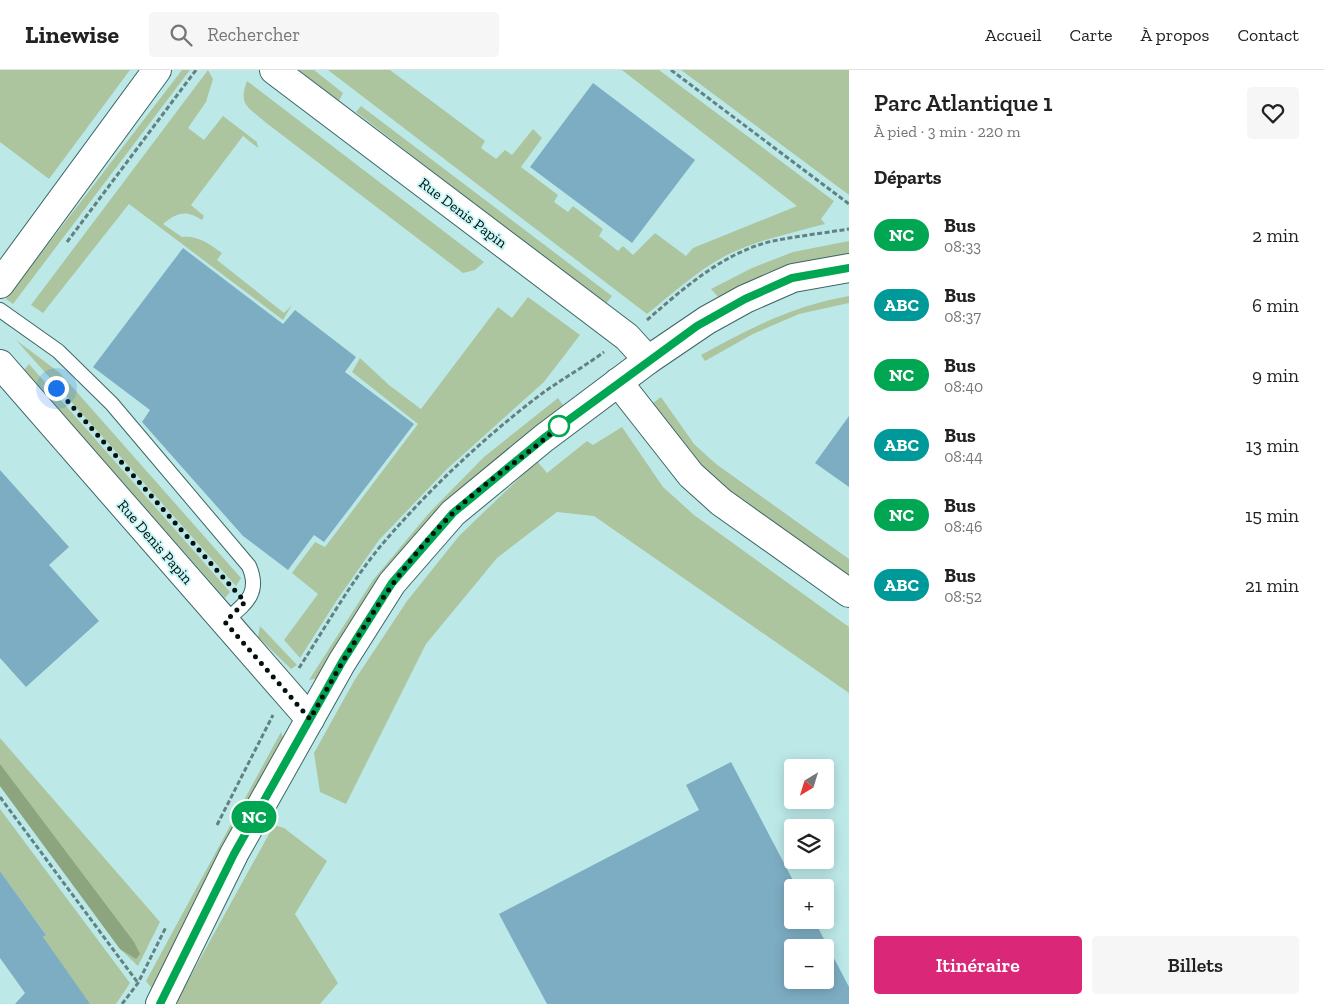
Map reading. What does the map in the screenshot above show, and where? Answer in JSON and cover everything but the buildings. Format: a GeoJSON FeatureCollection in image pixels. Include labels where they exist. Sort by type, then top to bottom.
{"type":"FeatureCollection","features":[{"type":"Feature","properties":{"kind":"street"},"geometry":{"type":"LineString","coordinates":[[0,284],[157,70]]}},
{"type":"Feature","properties":{"kind":"street","name":"Rue Denis Papin"},"geometry":{"type":"LineString","coordinates":[[274,70],[627,337],[648,360]]}},
{"type":"Feature","properties":{"kind":"street"},"geometry":{"type":"LineString","coordinates":[[152,997],[342,662],[392,583],[453,513],[544,438],[687,333],[745,299],[792,278],[849,268]]}},
{"type":"Feature","properties":{"kind":"street","name":"Rue Denis Papin"},"geometry":{"type":"LineString","coordinates":[[0,364],[310,719]]}},
{"type":"Feature","properties":{"kind":"street"},"geometry":{"type":"LineString","coordinates":[[618,382],[691,475],[721,502],[849,592]]}},
{"type":"Feature","properties":{"kind":"lane"},"geometry":{"type":"LineString","coordinates":[[0,310],[58,351],[112,404],[249,566],[255,579],[254,592],[225,622]]}},
{"type":"Feature","properties":{"kind":"path"},"geometry":{"type":"LineString","coordinates":[[64,245],[196,70]]}},
{"type":"Feature","properties":{"kind":"path"},"geometry":{"type":"LineString","coordinates":[[672,70],[849,204]]}},
{"type":"Feature","properties":{"kind":"path"},"geometry":{"type":"LineString","coordinates":[[294,658],[300,665]]}},
{"type":"Feature","properties":{"kind":"path"},"geometry":{"type":"LineString","coordinates":[[0,797],[152,997]]}},
{"type":"Feature","properties":{"kind":"green space"},"geometry":{"type":"Polygon","coordinates":[[[0,70],[130,70],[49,179],[0,142],[0,70]]]}},
{"type":"Feature","properties":{"kind":"green space"},"geometry":{"type":"Polygon","coordinates":[[[182,70],[190,70],[13,304],[6,299],[182,70]]]}},
{"type":"Feature","properties":{"kind":"green space"},"geometry":{"type":"Polygon","coordinates":[[[208,70],[213,79],[206,102],[188,128],[204,140],[223,116],[257,142],[258,148],[243,136],[191,205],[204,216],[202,220],[191,215],[182,214],[173,217],[163,224],[182,237],[193,237],[208,243],[222,253],[217,260],[284,313],[292,305],[283,320],[129,204],[43,313],[31,305],[208,70]]]}},
{"type":"Feature","properties":{"kind":"green space"},"geometry":{"type":"Polygon","coordinates":[[[299,70],[314,70],[343,93],[339,101],[299,70]]]}},
{"type":"Feature","properties":{"kind":"green space"},"geometry":{"type":"Polygon","coordinates":[[[328,70],[390,70],[485,141],[481,148],[496,159],[505,150],[512,155],[533,129],[542,138],[521,167],[558,195],[554,202],[568,212],[573,206],[603,229],[599,236],[618,251],[623,246],[633,255],[655,233],[686,256],[693,248],[797,206],[622,70],[659,70],[834,201],[821,219],[825,224],[762,241],[725,256],[695,276],[647,314],[328,70]]]}},
{"type":"Feature","properties":{"kind":"green space"},"geometry":{"type":"Polygon","coordinates":[[[681,70],[849,70],[849,195],[681,70]]]}},
{"type":"Feature","properties":{"kind":"green space"},"geometry":{"type":"Polygon","coordinates":[[[247,81],[484,262],[475,270],[463,273],[265,122],[249,109],[244,101],[244,89],[247,81]]]}},
{"type":"Feature","properties":{"kind":"green space"},"geometry":{"type":"Polygon","coordinates":[[[361,106],[612,296],[605,305],[356,112],[361,106]]]}},
{"type":"Feature","properties":{"kind":"green space"},"geometry":{"type":"Polygon","coordinates":[[[849,241],[849,254],[794,264],[761,277],[719,298],[711,289],[752,268],[793,252],[849,241]]]}},
{"type":"Feature","properties":{"kind":"green space"},"geometry":{"type":"Polygon","coordinates":[[[849,296],[849,303],[799,314],[753,334],[705,361],[701,355],[772,319],[810,305],[849,296]]]}},
{"type":"Feature","properties":{"kind":"green space"},"geometry":{"type":"Polygon","coordinates":[[[528,297],[580,335],[544,382],[447,469],[379,540],[337,600],[300,658],[284,640],[318,594],[292,573],[315,542],[325,547],[418,424],[352,372],[360,358],[389,385],[421,409],[498,307],[512,318],[528,297]]]}},
{"type":"Feature","properties":{"kind":"green space"},"geometry":{"type":"Polygon","coordinates":[[[16,340],[60,373],[241,578],[236,586],[16,340]]]}},
{"type":"Feature","properties":{"kind":"green space"},"geometry":{"type":"Polygon","coordinates":[[[29,364],[230,592],[225,598],[24,370],[29,364]]]}},
{"type":"Feature","properties":{"kind":"green space"},"geometry":{"type":"Polygon","coordinates":[[[661,397],[694,444],[716,464],[849,559],[849,578],[710,479],[675,439],[653,403],[661,397]]]}},
{"type":"Feature","properties":{"kind":"green space"},"geometry":{"type":"Polygon","coordinates":[[[558,398],[565,408],[324,677],[309,680],[373,580],[429,513],[484,457],[558,398]]]}},
{"type":"Feature","properties":{"kind":"green space"},"geometry":{"type":"Polygon","coordinates":[[[622,427],[663,487],[694,515],[849,627],[849,693],[594,516],[557,512],[497,558],[426,644],[346,804],[320,792],[314,753],[354,681],[407,601],[459,536],[537,461],[547,473],[587,441],[593,445],[622,427]]]}},
{"type":"Feature","properties":{"kind":"green space"},"geometry":{"type":"Polygon","coordinates":[[[260,626],[297,665],[291,669],[258,637],[260,626]]]}},
{"type":"Feature","properties":{"kind":"green space"},"geometry":{"type":"Polygon","coordinates":[[[281,732],[286,746],[154,991],[146,981],[281,732]]]}},
{"type":"Feature","properties":{"kind":"green space"},"geometry":{"type":"Polygon","coordinates":[[[0,738],[160,922],[138,966],[120,949],[0,786],[0,738]]]}},
{"type":"Feature","properties":{"kind":"green space"},"geometry":{"type":"Polygon","coordinates":[[[0,764],[134,942],[140,954],[136,959],[120,949],[0,786],[0,764]]]}},
{"type":"Feature","properties":{"kind":"green space"},"geometry":{"type":"Polygon","coordinates":[[[0,809],[130,983],[116,1004],[78,1004],[43,937],[46,935],[0,871],[0,809]]]}},
{"type":"Feature","properties":{"kind":"green space"},"geometry":{"type":"Polygon","coordinates":[[[274,825],[284,828],[327,861],[295,914],[338,983],[320,1004],[177,1004],[179,997],[274,825]]]}},
{"type":"Feature","properties":{"kind":"bus line","name":"NC"},"geometry":{"type":"LineString","coordinates":[[160,1004],[234,854],[342,662],[392,583],[453,513],[544,438],[648,360],[697,326],[745,299],[792,278],[849,268]]}},
{"type":"Feature","properties":{"kind":"route"},"geometry":{"type":"LineString","coordinates":[[56,388],[245,602],[225,622],[310,719],[342,662],[392,583],[453,513],[559,426]]}}]}
